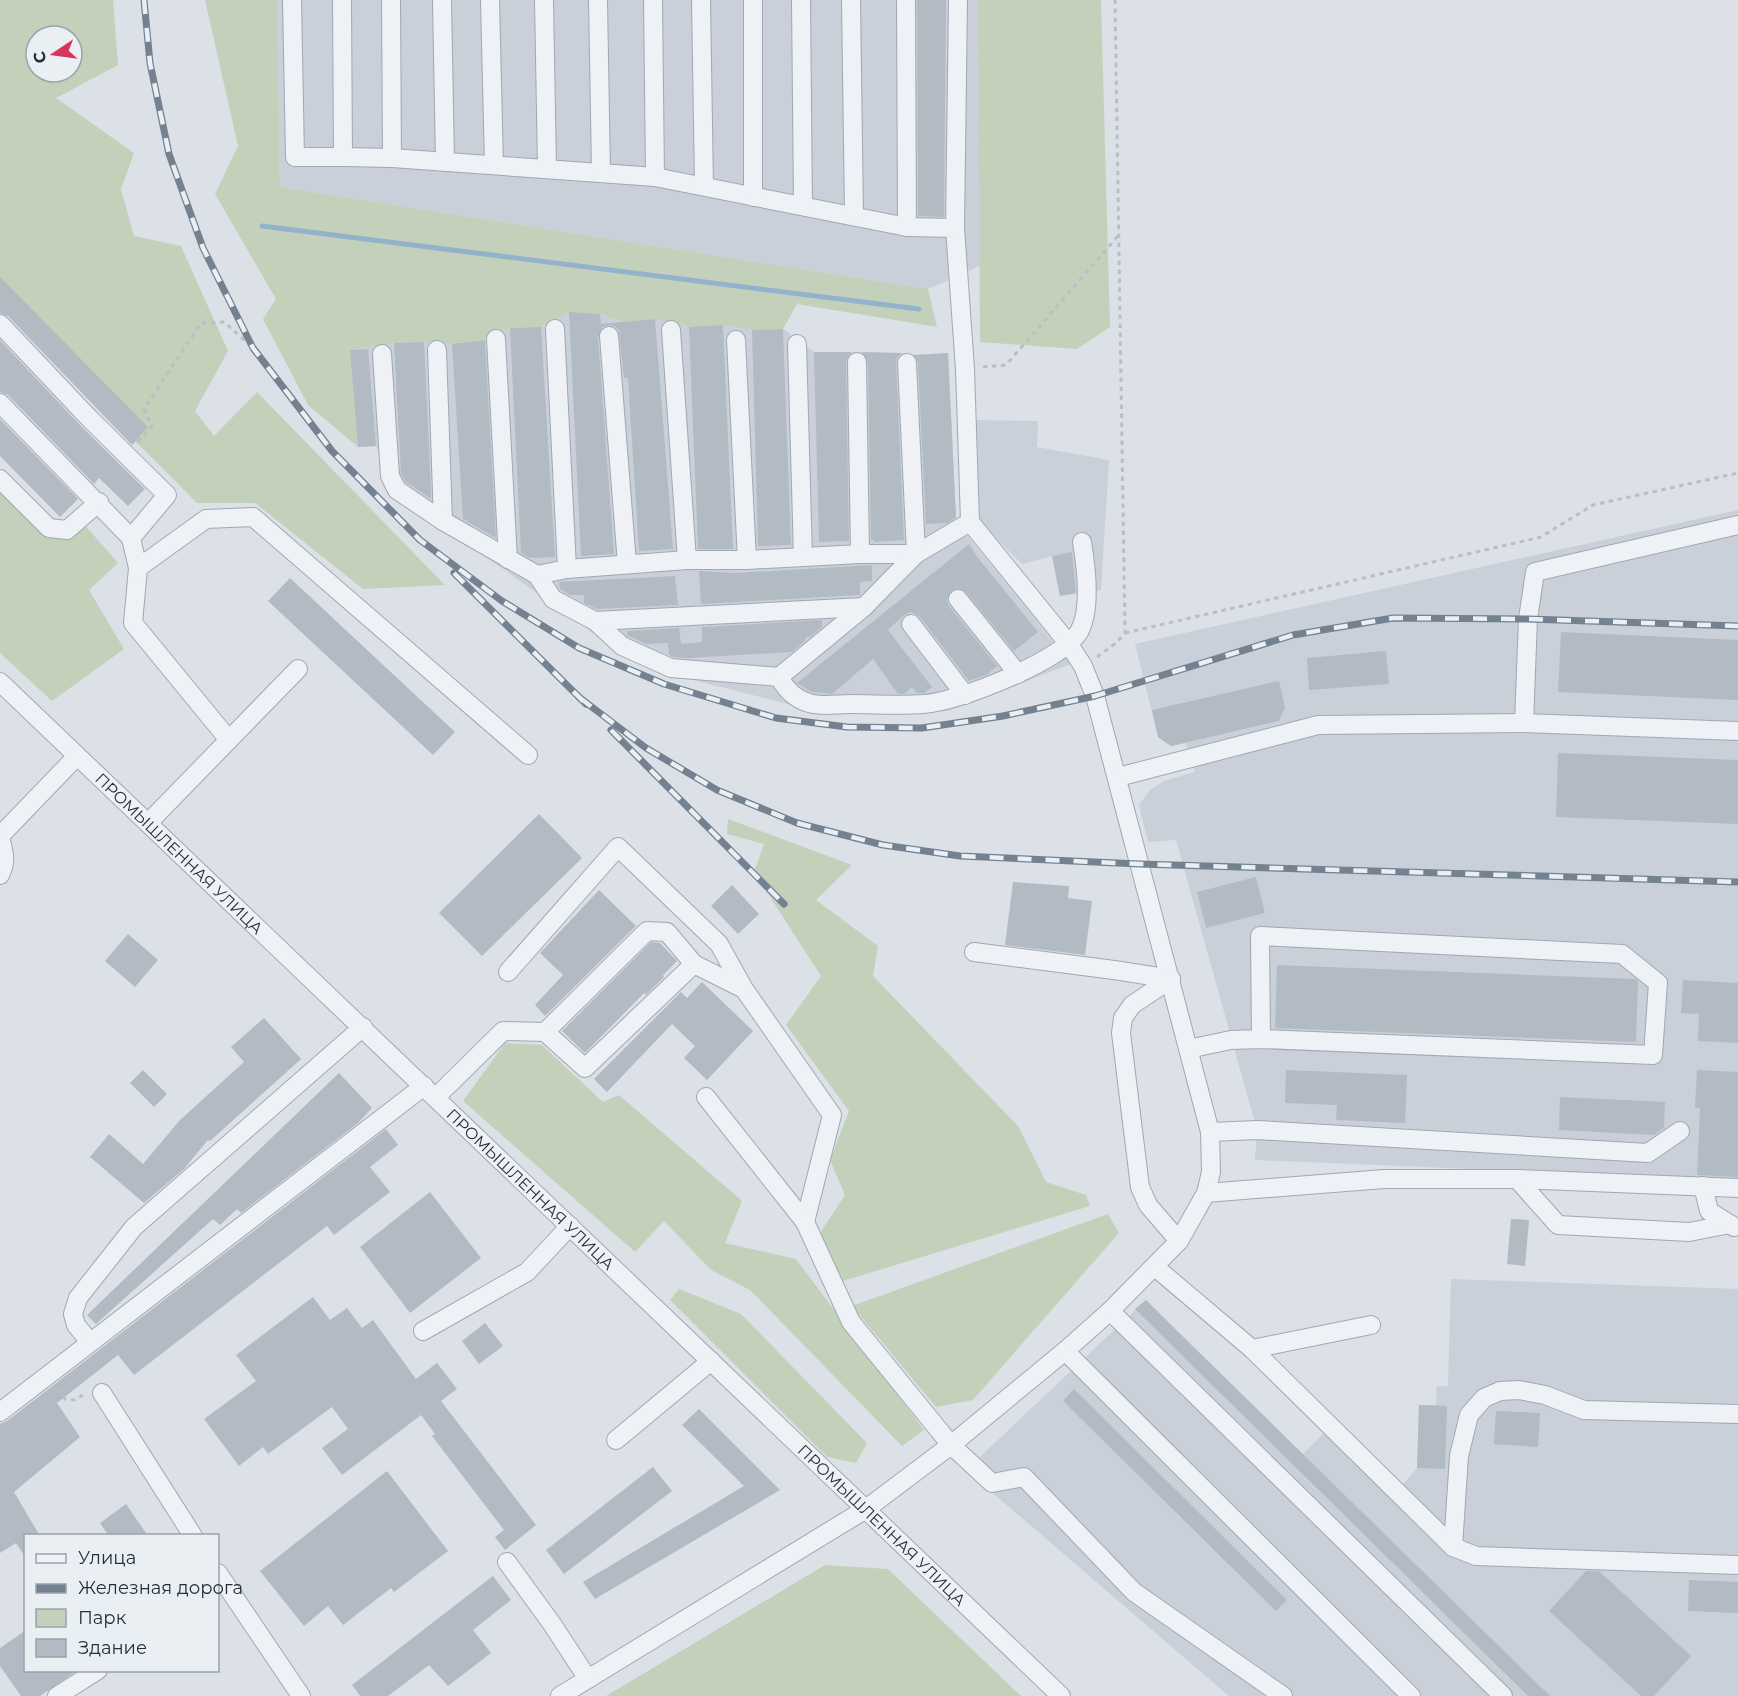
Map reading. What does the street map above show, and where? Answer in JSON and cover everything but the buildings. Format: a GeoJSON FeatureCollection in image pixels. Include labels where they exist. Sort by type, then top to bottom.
{"type":"FeatureCollection","features":[{"type":"Feature","properties":{"kind":"street"},"geometry":{"type":"LineString","coordinates":[[292,0],[295,157],[392,158],[655,177],[907,227],[955,228]]}},
{"type":"Feature","properties":{"kind":"street"},"geometry":{"type":"LineString","coordinates":[[342,0],[343,157]]}},
{"type":"Feature","properties":{"kind":"street"},"geometry":{"type":"LineString","coordinates":[[391,0],[392,158]]}},
{"type":"Feature","properties":{"kind":"street"},"geometry":{"type":"LineString","coordinates":[[442,0],[445,162]]}},
{"type":"Feature","properties":{"kind":"street"},"geometry":{"type":"LineString","coordinates":[[490,0],[494,165]]}},
{"type":"Feature","properties":{"kind":"street"},"geometry":{"type":"LineString","coordinates":[[544,0],[547,169]]}},
{"type":"Feature","properties":{"kind":"street"},"geometry":{"type":"LineString","coordinates":[[598,0],[600,172]]}},
{"type":"Feature","properties":{"kind":"street"},"geometry":{"type":"LineString","coordinates":[[653,0],[655,177]]}},
{"type":"Feature","properties":{"kind":"street"},"geometry":{"type":"LineString","coordinates":[[701,0],[704,186]]}},
{"type":"Feature","properties":{"kind":"street"},"geometry":{"type":"LineString","coordinates":[[753,0],[753,197]]}},
{"type":"Feature","properties":{"kind":"street"},"geometry":{"type":"LineString","coordinates":[[801,0],[803,206]]}},
{"type":"Feature","properties":{"kind":"street"},"geometry":{"type":"LineString","coordinates":[[851,0],[854,215]]}},
{"type":"Feature","properties":{"kind":"street"},"geometry":{"type":"LineString","coordinates":[[906,0],[907,227]]}},
{"type":"Feature","properties":{"kind":"street"},"geometry":{"type":"LineString","coordinates":[[560,1696],[866,1509],[951,1445],[1065,1352],[1155,1267],[1179,1241],[1206,1193],[1211,1172],[1210,1132],[1095,696],[1083,666],[1068,644],[970,522],[965,369],[955,228],[958,0]]}},
{"type":"Feature","properties":{"kind":"street"},"geometry":{"type":"LineString","coordinates":[[0,324],[88,418],[167,495],[132,538]]}},
{"type":"Feature","properties":{"kind":"street"},"geometry":{"type":"LineString","coordinates":[[555,329],[567,569]]}},
{"type":"Feature","properties":{"kind":"street"},"geometry":{"type":"LineString","coordinates":[[671,330],[687,560]]}},
{"type":"Feature","properties":{"kind":"street"},"geometry":{"type":"LineString","coordinates":[[609,336],[627,564]]}},
{"type":"Feature","properties":{"kind":"street"},"geometry":{"type":"LineString","coordinates":[[496,339],[508,559]]}},
{"type":"Feature","properties":{"kind":"street"},"geometry":{"type":"LineString","coordinates":[[736,340],[747,560]]}},
{"type":"Feature","properties":{"kind":"street"},"geometry":{"type":"LineString","coordinates":[[797,344],[803,557]]}},
{"type":"Feature","properties":{"kind":"street"},"geometry":{"type":"LineString","coordinates":[[437,350],[443,521]]}},
{"type":"Feature","properties":{"kind":"street"},"geometry":{"type":"LineString","coordinates":[[382,354],[390,476],[397,490],[443,521],[537,575],[553,599],[595,621],[622,646],[671,668],[779,678],[864,608],[916,554],[970,522]]}},
{"type":"Feature","properties":{"kind":"street"},"geometry":{"type":"LineString","coordinates":[[857,362],[860,554]]}},
{"type":"Feature","properties":{"kind":"street"},"geometry":{"type":"LineString","coordinates":[[907,363],[916,554]]}},
{"type":"Feature","properties":{"kind":"street"},"geometry":{"type":"LineString","coordinates":[[0,403],[132,538],[138,568],[133,623],[229,740]]}},
{"type":"Feature","properties":{"kind":"street"},"geometry":{"type":"LineString","coordinates":[[0,479],[49,528],[67,530],[99,502]]}},
{"type":"Feature","properties":{"kind":"street"},"geometry":{"type":"LineString","coordinates":[[138,568],[206,519],[253,517],[528,755]]}},
{"type":"Feature","properties":{"kind":"street"},"geometry":{"type":"LineString","coordinates":[[1524,723],[1528,619],[1535,572],[1734,527]]}},
{"type":"Feature","properties":{"kind":"street"},"geometry":{"type":"LineString","coordinates":[[779,678],[787,692],[810,704],[925,704],[965,695],[1018,674],[1068,644],[1079,632],[1084,616],[1086,565],[1082,542]]}},
{"type":"Feature","properties":{"kind":"street"},"geometry":{"type":"LineString","coordinates":[[537,575],[567,569],[687,560],[916,554]]}},
{"type":"Feature","properties":{"kind":"street"},"geometry":{"type":"LineString","coordinates":[[958,599],[1018,674]]}},
{"type":"Feature","properties":{"kind":"street"},"geometry":{"type":"LineString","coordinates":[[595,621],[864,608]]}},
{"type":"Feature","properties":{"kind":"street"},"geometry":{"type":"LineString","coordinates":[[911,624],[965,695]]}},
{"type":"Feature","properties":{"kind":"street"},"geometry":{"type":"LineString","coordinates":[[148,823],[298,669]]}},
{"type":"Feature","properties":{"kind":"street","name":"ПРОМЫШЛЕННАЯ УЛИЦА"},"geometry":{"type":"LineString","coordinates":[[0,682],[1061,1696]]}},
{"type":"Feature","properties":{"kind":"street"},"geometry":{"type":"LineString","coordinates":[[1118,777],[1318,725],[1524,723],[1738,730]]}},
{"type":"Feature","properties":{"kind":"street"},"geometry":{"type":"LineString","coordinates":[[0,875],[5,864],[0,837],[77,756]]}},
{"type":"Feature","properties":{"kind":"street"},"geometry":{"type":"LineString","coordinates":[[508,972],[618,847],[719,944],[744,989],[832,1115],[805,1222]]}},
{"type":"Feature","properties":{"kind":"street"},"geometry":{"type":"LineString","coordinates":[[545,1032],[647,930],[667,932],[694,964],[744,989]]}},
{"type":"Feature","properties":{"kind":"street"},"geometry":{"type":"LineString","coordinates":[[1188,1049],[1231,1040],[1261,1039],[1653,1055],[1658,983],[1623,954],[1260,936],[1261,1039]]}},
{"type":"Feature","properties":{"kind":"street"},"geometry":{"type":"LineString","coordinates":[[974,952],[1171,979]]}},
{"type":"Feature","properties":{"kind":"street"},"geometry":{"type":"LineString","coordinates":[[0,1413],[90,1342],[430,1092],[504,1032],[545,1032],[585,1068],[694,964]]}},
{"type":"Feature","properties":{"kind":"street"},"geometry":{"type":"LineString","coordinates":[[1171,979],[1132,1005],[1123,1018],[1121,1033],[1140,1187],[1148,1205],[1179,1241]]}},
{"type":"Feature","properties":{"kind":"street"},"geometry":{"type":"LineString","coordinates":[[90,1342],[76,1325],[73,1314],[78,1298],[134,1227],[363,1027]]}},
{"type":"Feature","properties":{"kind":"street"},"geometry":{"type":"LineString","coordinates":[[706,1097],[805,1222],[851,1322],[951,1445],[992,1483],[1024,1477],[1134,1592],[1283,1696]]}},
{"type":"Feature","properties":{"kind":"street"},"geometry":{"type":"LineString","coordinates":[[1210,1132],[1257,1130],[1648,1153],[1680,1131]]}},
{"type":"Feature","properties":{"kind":"street"},"geometry":{"type":"LineString","coordinates":[[1206,1193],[1384,1179],[1517,1179],[1738,1188]]}},
{"type":"Feature","properties":{"kind":"street"},"geometry":{"type":"LineString","coordinates":[[1517,1179],[1558,1225],[1689,1232],[1734,1227]]}},
{"type":"Feature","properties":{"kind":"street"},"geometry":{"type":"LineString","coordinates":[[1703,1186],[1709,1211],[1734,1227]]}},
{"type":"Feature","properties":{"kind":"street"},"geometry":{"type":"LineString","coordinates":[[423,1331],[527,1272],[570,1226]]}},
{"type":"Feature","properties":{"kind":"street"},"geometry":{"type":"LineString","coordinates":[[1155,1267],[1252,1349],[1453,1547],[1476,1556],[1738,1565]]}},
{"type":"Feature","properties":{"kind":"street"},"geometry":{"type":"LineString","coordinates":[[1110,1311],[1503,1696]]}},
{"type":"Feature","properties":{"kind":"street"},"geometry":{"type":"LineString","coordinates":[[1252,1349],[1371,1325]]}},
{"type":"Feature","properties":{"kind":"street"},"geometry":{"type":"LineString","coordinates":[[1065,1352],[1401,1693]]}},
{"type":"Feature","properties":{"kind":"street"},"geometry":{"type":"LineString","coordinates":[[616,1440],[711,1361]]}},
{"type":"Feature","properties":{"kind":"street"},"geometry":{"type":"LineString","coordinates":[[1453,1547],[1459,1456],[1469,1415],[1484,1398],[1500,1390],[1519,1390],[1545,1395],[1584,1410],[1738,1414]]}},
{"type":"Feature","properties":{"kind":"street"},"geometry":{"type":"LineString","coordinates":[[102,1394],[192,1534]]}},
{"type":"Feature","properties":{"kind":"street"},"geometry":{"type":"LineString","coordinates":[[507,1562],[588,1679]]}},
{"type":"Feature","properties":{"kind":"street"},"geometry":{"type":"LineString","coordinates":[[219,1577],[223,1593],[301,1696]]}},
{"type":"Feature","properties":{"kind":"street"},"geometry":{"type":"LineString","coordinates":[[57,1696],[96,1672]]}},
{"type":"Feature","properties":{"kind":"path"},"geometry":{"type":"LineString","coordinates":[[1115,0],[1125,633]]}},
{"type":"Feature","properties":{"kind":"path"},"geometry":{"type":"LineString","coordinates":[[965,369],[1006,365],[1119,235]]}},
{"type":"Feature","properties":{"kind":"path"},"geometry":{"type":"LineString","coordinates":[[128,455],[152,426],[144,409],[201,323],[224,322],[253,348]]}},
{"type":"Feature","properties":{"kind":"path"},"geometry":{"type":"LineString","coordinates":[[1083,666],[1116,643],[1125,633],[1541,537],[1593,505],[1738,473]]}},
{"type":"Feature","properties":{"kind":"path"},"geometry":{"type":"LineString","coordinates":[[48,1376],[65,1399],[74,1400],[94,1389],[102,1394]]}},
{"type":"Feature","properties":{"kind":"shaded area"},"geometry":{"type":"Polygon","coordinates":[[[277,0],[978,0],[980,266],[928,289],[280,187],[277,0]]]}},
{"type":"Feature","properties":{"kind":"shaded area"},"geometry":{"type":"Polygon","coordinates":[[[569,312],[600,314],[624,322],[655,319],[689,327],[723,325],[752,330],[783,329],[814,352],[915,355],[948,353],[956,522],[1071,664],[949,711],[804,708],[665,673],[616,649],[391,490],[376,446],[358,447],[350,350],[394,343],[452,344],[485,339],[510,328],[541,327],[569,312]]]}},
{"type":"Feature","properties":{"kind":"shaded area"},"geometry":{"type":"Polygon","coordinates":[[[976,420],[1038,421],[1037,447],[1109,460],[1101,590],[1060,596],[1052,556],[1022,564],[980,522],[976,420]]]}},
{"type":"Feature","properties":{"kind":"shaded area"},"geometry":{"type":"Polygon","coordinates":[[[1738,510],[1738,1180],[1255,1160],[1257,1130],[1176,840],[1148,842],[1139,805],[1150,790],[1164,781],[1195,772],[1186,743],[1171,746],[1158,737],[1135,644],[1738,510]]]}},
{"type":"Feature","properties":{"kind":"shaded area"},"geometry":{"type":"Polygon","coordinates":[[[1451,1279],[1738,1289],[1738,1696],[1229,1696],[966,1470],[1146,1300],[1303,1454],[1325,1432],[1391,1499],[1417,1468],[1419,1405],[1436,1405],[1437,1386],[1448,1386],[1451,1279]]]}},
{"type":"Feature","properties":{"kind":"green space"},"geometry":{"type":"Polygon","coordinates":[[[0,0],[113,0],[118,65],[84,83],[84,24],[24,24],[24,84],[82,84],[56,98],[134,153],[121,189],[134,236],[181,246],[228,351],[195,411],[214,436],[257,392],[445,585],[363,589],[255,503],[197,503],[135,441],[0,277],[0,0]]]}},
{"type":"Feature","properties":{"kind":"green space"},"geometry":{"type":"Polygon","coordinates":[[[205,0],[277,0],[280,187],[928,289],[937,327],[797,304],[783,329],[752,330],[723,325],[689,327],[655,319],[624,322],[600,314],[569,312],[541,327],[510,328],[485,339],[452,344],[394,343],[350,350],[358,447],[308,405],[263,319],[276,299],[215,194],[238,146],[205,0]]]}},
{"type":"Feature","properties":{"kind":"green space"},"geometry":{"type":"Polygon","coordinates":[[[978,0],[1101,0],[1110,327],[1077,349],[980,342],[978,0]]]}},
{"type":"Feature","properties":{"kind":"green space"},"geometry":{"type":"Polygon","coordinates":[[[0,492],[44,536],[76,515],[118,563],[89,590],[124,649],[52,701],[0,653],[0,492]]]}},
{"type":"Feature","properties":{"kind":"green space"},"geometry":{"type":"Polygon","coordinates":[[[728,819],[852,865],[816,900],[878,946],[873,976],[1018,1126],[1046,1182],[1086,1195],[1090,1206],[843,1281],[820,1233],[845,1195],[830,1160],[849,1111],[786,1025],[821,976],[754,872],[764,844],[727,834],[728,819]]]}},
{"type":"Feature","properties":{"kind":"green space"},"geometry":{"type":"Polygon","coordinates":[[[505,1043],[542,1045],[603,1102],[619,1095],[742,1201],[725,1243],[796,1259],[924,1430],[902,1446],[750,1290],[711,1270],[664,1221],[635,1252],[463,1101],[505,1043]]]}},
{"type":"Feature","properties":{"kind":"green space"},"geometry":{"type":"Polygon","coordinates":[[[1108,1214],[1119,1233],[973,1400],[936,1407],[852,1306],[1108,1214]]]}},
{"type":"Feature","properties":{"kind":"green space"},"geometry":{"type":"Polygon","coordinates":[[[679,1289],[741,1314],[867,1443],[856,1463],[827,1457],[670,1300],[679,1289]]]}},
{"type":"Feature","properties":{"kind":"green space"},"geometry":{"type":"Polygon","coordinates":[[[825,1565],[888,1569],[1021,1696],[606,1696],[825,1565]]]}},
{"type":"Feature","properties":{"kind":"waterway"},"geometry":{"type":"LineString","coordinates":[[262,226],[919,309]]}},
{"type":"Feature","properties":{"kind":"railway"},"geometry":{"type":"LineString","coordinates":[[144,0],[150,63],[169,154],[203,248],[253,348],[332,451],[420,540],[502,601],[579,648],[664,684],[776,718],[847,727],[922,728],[1003,716],[1095,696],[1293,635],[1393,618],[1528,619],[1738,626]]}},
{"type":"Feature","properties":{"kind":"railway"},"geometry":{"type":"LineString","coordinates":[[454,573],[586,704]]}},
{"type":"Feature","properties":{"kind":"railway"},"geometry":{"type":"LineString","coordinates":[[580,698],[646,748],[717,790],[797,823],[883,845],[960,856],[1140,864],[1738,882]]}},
{"type":"Feature","properties":{"kind":"railway"},"geometry":{"type":"LineString","coordinates":[[611,730],[784,904]]}}]}
